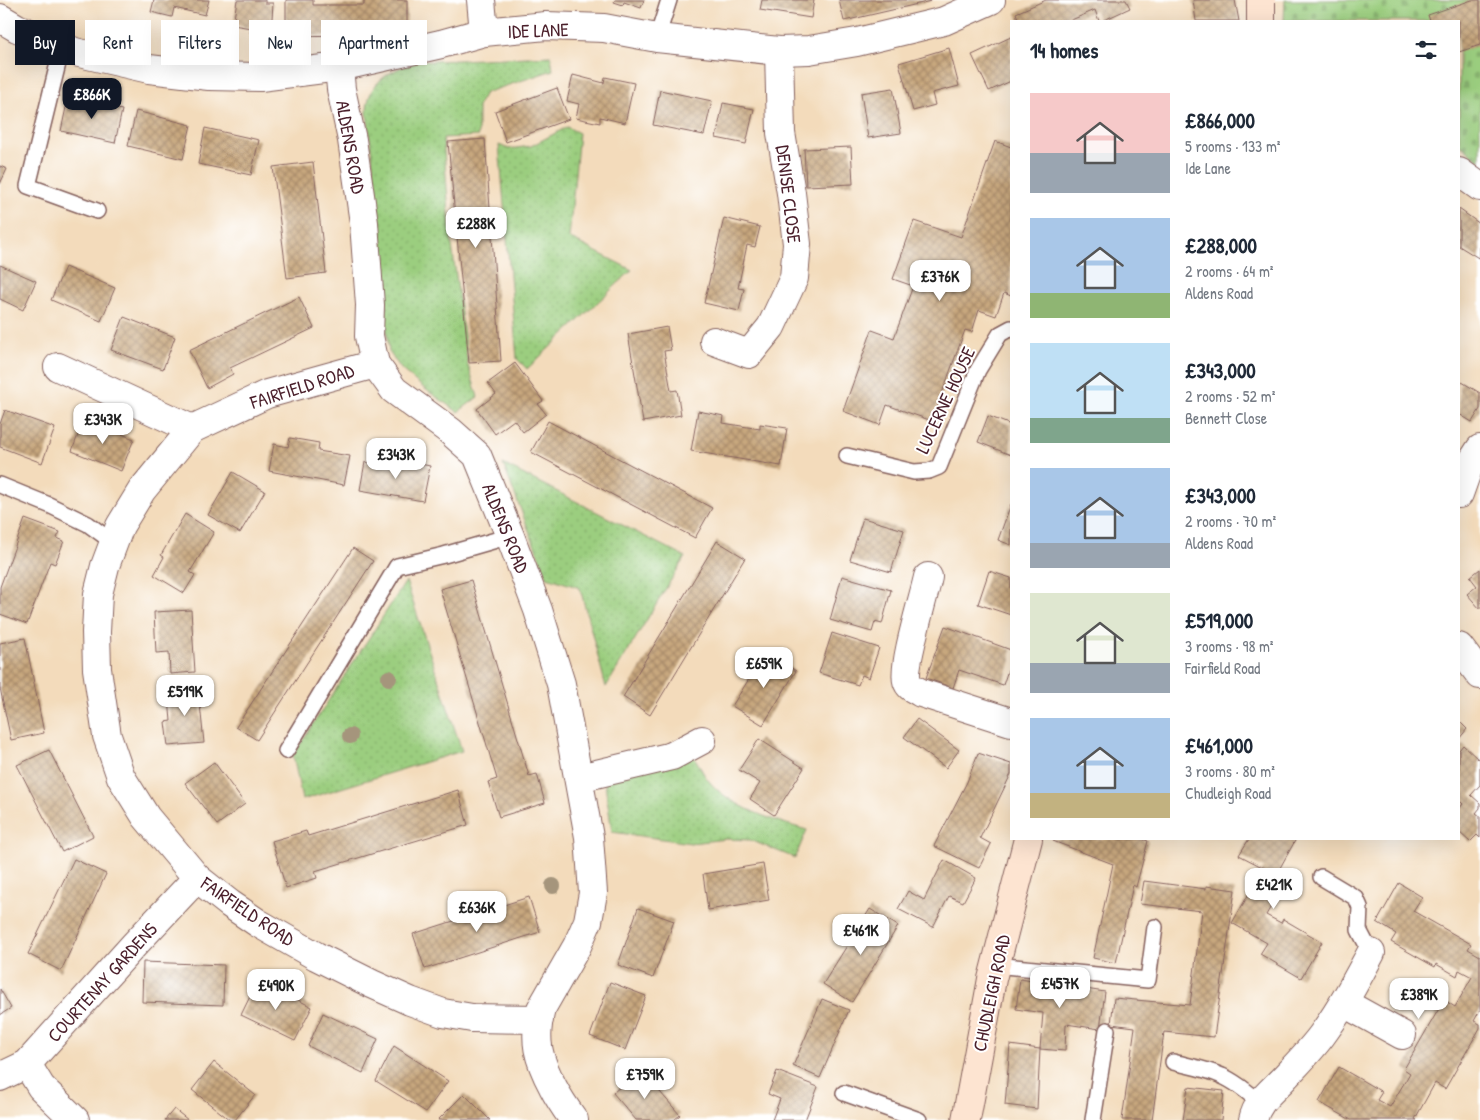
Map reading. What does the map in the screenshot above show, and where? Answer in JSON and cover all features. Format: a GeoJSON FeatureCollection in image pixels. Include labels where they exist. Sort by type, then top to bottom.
{"type":"FeatureCollection","features":[{"type":"Feature","properties":{"kind":"street"},"geometry":{"type":"LineString","coordinates":[[480,0],[484,32]]}},
{"type":"Feature","properties":{"kind":"street","name":"IDE LANE"},"geometry":{"type":"LineString","coordinates":[[75,52],[149,69],[209,76],[260,77],[339,67],[441,44],[484,32],[546,26],[604,28],[657,38],[779,51],[808,50],[857,42],[944,21],[991,0]]}},
{"type":"Feature","properties":{"kind":"street"},"geometry":{"type":"LineString","coordinates":[[1261,0],[1261,20]]}},
{"type":"Feature","properties":{"kind":"street","name":"IDE LANE"},"geometry":{"type":"LineString","coordinates":[[0,18],[15,27]]}},
{"type":"Feature","properties":{"kind":"street","name":"DENISE CLOSE"},"geometry":{"type":"LineString","coordinates":[[714,341],[759,361],[771,327],[794,278],[797,244],[781,133],[779,51]]}},
{"type":"Feature","properties":{"kind":"street","name":"ALDENS ROAD"},"geometry":{"type":"LineString","coordinates":[[339,67],[341,89],[352,140],[364,223],[370,305],[369,336],[375,364],[394,390],[450,430],[477,455],[538,610],[561,684],[589,838],[593,893],[588,921],[577,946],[541,1009],[539,1019]]}},
{"type":"Feature","properties":{"kind":"street"},"geometry":{"type":"LineString","coordinates":[[1460,173],[1480,187]]}},
{"type":"Feature","properties":{"kind":"street","name":"FAIRFIELD ROAD"},"geometry":{"type":"LineString","coordinates":[[375,364],[267,394],[192,429],[142,490],[120,526],[105,566],[98,594],[97,669],[108,736],[121,778],[146,817],[197,878],[258,923],[308,951],[410,1002],[443,1013],[472,1018],[539,1019]]}},
{"type":"Feature","properties":{"kind":"street"},"geometry":{"type":"LineString","coordinates":[[58,367],[192,429]]}},
{"type":"Feature","properties":{"kind":"street"},"geometry":{"type":"LineString","coordinates":[[1460,491],[1469,466],[1480,449]]}},
{"type":"Feature","properties":{"kind":"street"},"geometry":{"type":"LineString","coordinates":[[928,577],[906,662],[906,678],[910,687],[921,693],[1010,722]]}},
{"type":"Feature","properties":{"kind":"street"},"geometry":{"type":"LineString","coordinates":[[1460,647],[1480,675]]}},
{"type":"Feature","properties":{"kind":"street"},"geometry":{"type":"LineString","coordinates":[[579,778],[672,756],[702,740]]}},
{"type":"Feature","properties":{"kind":"street","name":"CHUDLEIGH ROAD"},"geometry":{"type":"LineString","coordinates":[[966,1120],[995,965],[1028,840]]}},
{"type":"Feature","properties":{"kind":"street","name":"COURTENAY GARDENS"},"geometry":{"type":"LineString","coordinates":[[0,1077],[27,1064],[197,878]]}},
{"type":"Feature","properties":{"kind":"street"},"geometry":{"type":"LineString","coordinates":[[1257,1112],[1266,1095],[1321,1036],[1344,1003],[1371,953]]}},
{"type":"Feature","properties":{"kind":"street"},"geometry":{"type":"LineString","coordinates":[[1344,1003],[1402,1035]]}},
{"type":"Feature","properties":{"kind":"street"},"geometry":{"type":"LineString","coordinates":[[539,1019],[537,1045],[543,1068],[564,1107],[574,1120]]}},
{"type":"Feature","properties":{"kind":"street"},"geometry":{"type":"LineString","coordinates":[[27,1064],[42,1087],[75,1120]]}},
{"type":"Feature","properties":{"kind":"lane"},"geometry":{"type":"LineString","coordinates":[[657,38],[669,0]]}},
{"type":"Feature","properties":{"kind":"lane"},"geometry":{"type":"LineString","coordinates":[[58,65],[28,186],[97,211]]}},
{"type":"Feature","properties":{"kind":"lane","name":"LUCERNE HOUSE"},"geometry":{"type":"LineString","coordinates":[[847,456],[914,472],[929,471],[939,467],[978,370],[1000,334],[1010,329]]}},
{"type":"Feature","properties":{"kind":"lane"},"geometry":{"type":"LineString","coordinates":[[0,485],[49,505],[88,524],[114,543]]}},
{"type":"Feature","properties":{"kind":"lane"},"geometry":{"type":"LineString","coordinates":[[286,751],[397,566],[444,556],[510,536]]}},
{"type":"Feature","properties":{"kind":"lane"},"geometry":{"type":"LineString","coordinates":[[1320,877],[1356,898],[1360,907],[1359,930],[1371,953]]}},
{"type":"Feature","properties":{"kind":"lane"},"geometry":{"type":"LineString","coordinates":[[995,965],[1148,980],[1155,927]]}},
{"type":"Feature","properties":{"kind":"lane"},"geometry":{"type":"LineString","coordinates":[[1093,1120],[1107,1030]]}},
{"type":"Feature","properties":{"kind":"lane"},"geometry":{"type":"LineString","coordinates":[[1173,1062],[1223,1076],[1244,1089],[1257,1112]]}},
{"type":"Feature","properties":{"kind":"lane"},"geometry":{"type":"LineString","coordinates":[[844,1093],[919,1120]]}},
{"type":"Feature","properties":{"kind":"green space"},"geometry":{"type":"Polygon","coordinates":[[[1285,0],[1480,0],[1480,161],[1460,145],[1460,20],[1284,20],[1285,0]]]}},
{"type":"Feature","properties":{"kind":"green space"},"geometry":{"type":"Polygon","coordinates":[[[551,56],[553,70],[485,93],[478,105],[478,136],[443,138],[451,238],[468,365],[478,397],[458,412],[402,370],[389,352],[386,325],[387,284],[367,113],[371,94],[381,80],[406,65],[427,65],[427,61],[551,56]]]}},
{"type":"Feature","properties":{"kind":"green space"},"geometry":{"type":"Polygon","coordinates":[[[567,127],[579,133],[569,238],[632,270],[527,369],[517,359],[499,145],[509,149],[531,146],[567,127]]]}},
{"type":"Feature","properties":{"kind":"green space"},"geometry":{"type":"Polygon","coordinates":[[[503,464],[685,557],[606,687],[580,588],[547,577],[503,464]]]}},
{"type":"Feature","properties":{"kind":"green space"},"geometry":{"type":"Polygon","coordinates":[[[406,581],[462,751],[302,800],[293,755],[406,581]]]}},
{"type":"Feature","properties":{"kind":"green space"},"geometry":{"type":"Polygon","coordinates":[[[694,757],[708,780],[728,798],[753,812],[807,830],[795,858],[750,840],[726,839],[691,843],[612,832],[604,777],[694,757]]]}},
{"type":"Feature","properties":{"kind":"building"},"geometry":{"type":"Polygon","coordinates":[[[154,0],[209,0],[205,15],[174,8],[172,17],[151,12],[154,0]]]}},
{"type":"Feature","properties":{"kind":"building"},"geometry":{"type":"Polygon","coordinates":[[[237,0],[265,0],[265,3],[273,3],[272,20],[249,20],[249,28],[239,26],[239,20],[234,20],[237,0]]]}},
{"type":"Feature","properties":{"kind":"building"},"geometry":{"type":"Polygon","coordinates":[[[286,0],[313,0],[313,5],[364,5],[364,0],[407,0],[407,20],[321,20],[321,35],[311,36],[311,20],[286,20],[286,0]]]}},
{"type":"Feature","properties":{"kind":"building"},"geometry":{"type":"Polygon","coordinates":[[[615,0],[644,0],[641,8],[624,2],[623,5],[614,2],[615,0]]]}},
{"type":"Feature","properties":{"kind":"building"},"geometry":{"type":"Polygon","coordinates":[[[762,0],[814,0],[811,18],[760,10],[762,0]]]}},
{"type":"Feature","properties":{"kind":"building"},"geometry":{"type":"Polygon","coordinates":[[[839,0],[931,0],[931,1],[844,21],[839,0]]]}},
{"type":"Feature","properties":{"kind":"building"},"geometry":{"type":"Polygon","coordinates":[[[1046,0],[1126,0],[1130,8],[1104,20],[1099,20],[1095,10],[1071,20],[1019,20],[1016,13],[1046,0]]]}},
{"type":"Feature","properties":{"kind":"building"},"geometry":{"type":"Polygon","coordinates":[[[1193,0],[1235,0],[1239,20],[1196,20],[1193,0]]]}},
{"type":"Feature","properties":{"kind":"building"},"geometry":{"type":"Polygon","coordinates":[[[1472,0],[1480,0],[1480,45],[1460,52],[1460,20],[1430,20],[1428,15],[1472,0]]]}},
{"type":"Feature","properties":{"kind":"building"},"geometry":{"type":"Polygon","coordinates":[[[1010,37],[1010,81],[989,91],[972,55],[1010,37]]]}},
{"type":"Feature","properties":{"kind":"building"},"geometry":{"type":"Polygon","coordinates":[[[949,48],[959,86],[932,93],[935,105],[913,111],[899,63],[949,48]]]}},
{"type":"Feature","properties":{"kind":"building"},"geometry":{"type":"Polygon","coordinates":[[[573,75],[604,83],[605,77],[634,83],[625,123],[600,117],[600,123],[576,118],[579,104],[567,101],[573,75]]]}},
{"type":"Feature","properties":{"kind":"building"},"geometry":{"type":"Polygon","coordinates":[[[557,88],[569,119],[506,142],[495,111],[557,88]]]}},
{"type":"Feature","properties":{"kind":"building"},"geometry":{"type":"Polygon","coordinates":[[[893,88],[901,133],[868,138],[861,93],[893,88]]]}},
{"type":"Feature","properties":{"kind":"building"},"geometry":{"type":"Polygon","coordinates":[[[660,90],[712,101],[704,135],[653,125],[660,90]]]}},
{"type":"Feature","properties":{"kind":"building"},"geometry":{"type":"Polygon","coordinates":[[[68,98],[122,110],[115,143],[61,131],[68,98]]]}},
{"type":"Feature","properties":{"kind":"building"},"geometry":{"type":"Polygon","coordinates":[[[723,103],[754,109],[746,144],[716,138],[723,103]]]}},
{"type":"Feature","properties":{"kind":"building"},"geometry":{"type":"Polygon","coordinates":[[[136,111],[191,125],[183,159],[128,146],[136,111]]]}},
{"type":"Feature","properties":{"kind":"building"},"geometry":{"type":"Polygon","coordinates":[[[205,128],[259,140],[251,175],[198,164],[205,128]]]}},
{"type":"Feature","properties":{"kind":"building"},"geometry":{"type":"Polygon","coordinates":[[[485,139],[501,361],[469,363],[448,142],[485,139]]]}},
{"type":"Feature","properties":{"kind":"building"},"geometry":{"type":"Polygon","coordinates":[[[995,141],[1010,147],[1010,296],[1004,293],[996,316],[979,310],[972,332],[965,330],[932,421],[887,405],[880,425],[843,411],[872,330],[894,338],[913,286],[893,279],[914,221],[961,237],[995,141]]]}},
{"type":"Feature","properties":{"kind":"building"},"geometry":{"type":"Polygon","coordinates":[[[851,147],[853,184],[806,186],[804,149],[851,147]]]}},
{"type":"Feature","properties":{"kind":"building"},"geometry":{"type":"Polygon","coordinates":[[[313,162],[326,273],[287,278],[273,167],[313,162]]]}},
{"type":"Feature","properties":{"kind":"building"},"geometry":{"type":"Polygon","coordinates":[[[0,166],[7,169],[0,184],[0,166]]]}},
{"type":"Feature","properties":{"kind":"building"},"geometry":{"type":"Polygon","coordinates":[[[1460,210],[1480,224],[1480,259],[1460,247],[1460,210]]]}},
{"type":"Feature","properties":{"kind":"building"},"geometry":{"type":"Polygon","coordinates":[[[724,218],[760,227],[755,247],[747,245],[738,288],[744,289],[739,311],[704,303],[724,218]]]}},
{"type":"Feature","properties":{"kind":"building"},"geometry":{"type":"Polygon","coordinates":[[[0,265],[36,281],[23,310],[0,299],[0,265]]]}},
{"type":"Feature","properties":{"kind":"building"},"geometry":{"type":"Polygon","coordinates":[[[65,267],[115,288],[101,321],[51,300],[65,267]]]}},
{"type":"Feature","properties":{"kind":"building"},"geometry":{"type":"Polygon","coordinates":[[[299,297],[314,328],[230,368],[233,374],[207,388],[189,350],[299,297]]]}},
{"type":"Feature","properties":{"kind":"building"},"geometry":{"type":"Polygon","coordinates":[[[124,317],[175,337],[163,369],[111,350],[124,317]]]}},
{"type":"Feature","properties":{"kind":"building"},"geometry":{"type":"Polygon","coordinates":[[[667,327],[671,350],[664,351],[671,391],[677,390],[681,415],[643,422],[628,334],[667,327]]]}},
{"type":"Feature","properties":{"kind":"building"},"geometry":{"type":"Polygon","coordinates":[[[515,363],[543,401],[538,404],[546,414],[523,432],[514,420],[495,434],[477,409],[496,394],[488,383],[515,363]]]}},
{"type":"Feature","properties":{"kind":"building"},"geometry":{"type":"Polygon","coordinates":[[[1462,382],[1480,393],[1480,409],[1472,422],[1460,415],[1460,385],[1462,382]]]}},
{"type":"Feature","properties":{"kind":"building"},"geometry":{"type":"Polygon","coordinates":[[[5,410],[55,428],[42,463],[0,447],[0,424],[5,410]]]}},
{"type":"Feature","properties":{"kind":"building"},"geometry":{"type":"Polygon","coordinates":[[[698,411],[724,416],[723,423],[760,429],[760,424],[787,428],[781,466],[691,451],[698,411]]]}},
{"type":"Feature","properties":{"kind":"building"},"geometry":{"type":"Polygon","coordinates":[[[988,416],[1010,425],[1010,455],[978,442],[988,416]]]}},
{"type":"Feature","properties":{"kind":"building"},"geometry":{"type":"Polygon","coordinates":[[[84,419],[134,439],[121,471],[72,451],[84,419]]]}},
{"type":"Feature","properties":{"kind":"building"},"geometry":{"type":"Polygon","coordinates":[[[548,421],[712,508],[695,538],[531,452],[548,421]]]}},
{"type":"Feature","properties":{"kind":"building"},"geometry":{"type":"Polygon","coordinates":[[[290,438],[319,443],[318,451],[350,456],[344,485],[269,471],[274,444],[288,447],[290,438]]]}},
{"type":"Feature","properties":{"kind":"building"},"geometry":{"type":"Polygon","coordinates":[[[401,460],[430,466],[423,501],[360,490],[365,462],[400,468],[401,460]]]}},
{"type":"Feature","properties":{"kind":"building"},"geometry":{"type":"Polygon","coordinates":[[[233,472],[265,491],[240,533],[208,515],[233,472]]]}},
{"type":"Feature","properties":{"kind":"building"},"geometry":{"type":"Polygon","coordinates":[[[1010,507],[1010,545],[998,540],[1010,507]]]}},
{"type":"Feature","properties":{"kind":"building"},"geometry":{"type":"Polygon","coordinates":[[[185,514],[214,532],[190,572],[195,575],[184,593],[154,575],[164,557],[161,555],[185,514]]]}},
{"type":"Feature","properties":{"kind":"building"},"geometry":{"type":"Polygon","coordinates":[[[863,518],[904,530],[891,572],[850,560],[863,518]]]}},
{"type":"Feature","properties":{"kind":"building"},"geometry":{"type":"Polygon","coordinates":[[[25,519],[60,532],[57,538],[64,541],[55,564],[50,562],[27,624],[0,614],[0,587],[25,519]]]}},
{"type":"Feature","properties":{"kind":"building"},"geometry":{"type":"Polygon","coordinates":[[[717,541],[745,558],[650,715],[623,697],[717,541]]]}},
{"type":"Feature","properties":{"kind":"building"},"geometry":{"type":"Polygon","coordinates":[[[353,548],[373,561],[257,740],[236,727],[353,548]]]}},
{"type":"Feature","properties":{"kind":"building"},"geometry":{"type":"Polygon","coordinates":[[[1480,569],[1480,609],[1467,594],[1477,586],[1470,577],[1480,569]]]}},
{"type":"Feature","properties":{"kind":"building"},"geometry":{"type":"Polygon","coordinates":[[[989,571],[1010,578],[1010,615],[978,604],[989,571]]]}},
{"type":"Feature","properties":{"kind":"building"},"geometry":{"type":"Polygon","coordinates":[[[842,576],[891,590],[882,624],[875,622],[872,632],[830,620],[842,576]]]}},
{"type":"Feature","properties":{"kind":"building"},"geometry":{"type":"Polygon","coordinates":[[[471,580],[529,776],[537,774],[545,803],[499,817],[488,782],[497,779],[440,589],[471,580]]]}},
{"type":"Feature","properties":{"kind":"building"},"geometry":{"type":"Polygon","coordinates":[[[191,610],[195,672],[170,674],[169,652],[156,653],[154,612],[191,610]]]}},
{"type":"Feature","properties":{"kind":"building"},"geometry":{"type":"Polygon","coordinates":[[[945,626],[1010,650],[1010,664],[1003,685],[959,670],[953,688],[926,678],[945,626]]]}},
{"type":"Feature","properties":{"kind":"building"},"geometry":{"type":"Polygon","coordinates":[[[832,633],[879,648],[869,678],[862,675],[858,685],[819,673],[832,633]]]}},
{"type":"Feature","properties":{"kind":"building"},"geometry":{"type":"Polygon","coordinates":[[[25,638],[44,733],[11,740],[0,688],[0,643],[25,638]]]}},
{"type":"Feature","properties":{"kind":"building"},"geometry":{"type":"Polygon","coordinates":[[[766,652],[796,671],[763,725],[732,706],[766,652]]]}},
{"type":"Feature","properties":{"kind":"building"},"geometry":{"type":"Polygon","coordinates":[[[198,685],[204,743],[168,746],[165,722],[171,721],[168,688],[198,685]]]}},
{"type":"Feature","properties":{"kind":"building"},"geometry":{"type":"Polygon","coordinates":[[[917,719],[959,750],[946,768],[904,737],[917,719]]]}},
{"type":"Feature","properties":{"kind":"building"},"geometry":{"type":"Polygon","coordinates":[[[1460,722],[1467,729],[1460,738],[1460,722]]]}},
{"type":"Feature","properties":{"kind":"building"},"geometry":{"type":"Polygon","coordinates":[[[759,739],[804,768],[774,815],[750,799],[760,783],[739,770],[759,739]]]}},
{"type":"Feature","properties":{"kind":"building"},"geometry":{"type":"Polygon","coordinates":[[[1463,745],[1478,759],[1480,756],[1480,785],[1471,795],[1480,803],[1480,808],[1476,813],[1480,816],[1480,838],[1477,835],[1470,842],[1460,833],[1460,808],[1463,804],[1460,801],[1460,749],[1463,745]]]}},
{"type":"Feature","properties":{"kind":"building"},"geometry":{"type":"Polygon","coordinates":[[[49,750],[93,836],[62,852],[17,765],[49,750]]]}},
{"type":"Feature","properties":{"kind":"building"},"geometry":{"type":"Polygon","coordinates":[[[978,753],[1010,764],[1010,776],[980,838],[991,844],[979,868],[934,846],[967,782],[978,753]]]}},
{"type":"Feature","properties":{"kind":"building"},"geometry":{"type":"Polygon","coordinates":[[[214,762],[245,804],[217,825],[185,783],[214,762]]]}},
{"type":"Feature","properties":{"kind":"building"},"geometry":{"type":"Polygon","coordinates":[[[458,790],[468,825],[315,871],[317,878],[286,888],[272,841],[306,831],[308,836],[458,790]]]}},
{"type":"Feature","properties":{"kind":"building"},"geometry":{"type":"Polygon","coordinates":[[[1248,840],[1295,840],[1276,875],[1286,881],[1266,915],[1281,923],[1283,919],[1322,942],[1301,978],[1260,954],[1267,943],[1232,923],[1264,868],[1239,855],[1248,840]]]}},
{"type":"Feature","properties":{"kind":"building"},"geometry":{"type":"Polygon","coordinates":[[[1053,841],[1148,841],[1136,887],[1133,885],[1116,963],[1093,958],[1113,864],[1053,841]]]}},
{"type":"Feature","properties":{"kind":"building"},"geometry":{"type":"Polygon","coordinates":[[[74,859],[106,874],[61,971],[28,954],[74,859]]]}},
{"type":"Feature","properties":{"kind":"building"},"geometry":{"type":"Polygon","coordinates":[[[944,860],[976,878],[963,902],[949,896],[933,927],[898,909],[908,891],[924,900],[944,860]]]}},
{"type":"Feature","properties":{"kind":"building"},"geometry":{"type":"Polygon","coordinates":[[[763,864],[769,900],[708,910],[703,874],[763,864]]]}},
{"type":"Feature","properties":{"kind":"building"},"geometry":{"type":"Polygon","coordinates":[[[1144,881],[1206,889],[1206,886],[1235,890],[1214,1037],[1164,1032],[1152,1120],[1122,1120],[1135,1027],[1111,1024],[1114,998],[1190,1005],[1202,911],[1140,904],[1144,881]]]}},
{"type":"Feature","properties":{"kind":"building"},"geometry":{"type":"Polygon","coordinates":[[[1399,883],[1422,897],[1413,911],[1471,944],[1468,949],[1480,956],[1480,1010],[1474,1021],[1480,1024],[1480,1028],[1445,1089],[1435,1083],[1415,1119],[1417,1120],[1351,1120],[1319,1102],[1339,1067],[1382,1092],[1377,1100],[1390,1107],[1410,1073],[1404,1069],[1444,1000],[1455,1007],[1472,977],[1459,970],[1457,976],[1436,964],[1435,967],[1391,942],[1396,934],[1377,922],[1399,883]]]}},
{"type":"Feature","properties":{"kind":"building"},"geometry":{"type":"Polygon","coordinates":[[[529,897],[540,932],[425,969],[413,934],[529,897]]]}},
{"type":"Feature","properties":{"kind":"building"},"geometry":{"type":"Polygon","coordinates":[[[638,908],[674,921],[653,978],[618,965],[638,908]]]}},
{"type":"Feature","properties":{"kind":"building"},"geometry":{"type":"Polygon","coordinates":[[[870,909],[898,926],[852,1002],[823,984],[870,909]]]}},
{"type":"Feature","properties":{"kind":"building"},"geometry":{"type":"Polygon","coordinates":[[[143,962],[224,965],[223,1005],[142,1002],[143,962]]]}},
{"type":"Feature","properties":{"kind":"building"},"geometry":{"type":"Polygon","coordinates":[[[1020,979],[1105,992],[1100,1029],[1066,1024],[1065,1051],[1040,1049],[1043,1013],[1016,1009],[1020,979]]]}},
{"type":"Feature","properties":{"kind":"building"},"geometry":{"type":"Polygon","coordinates":[[[258,980],[312,1007],[295,1041],[241,1015],[258,980]]]}},
{"type":"Feature","properties":{"kind":"building"},"geometry":{"type":"Polygon","coordinates":[[[610,982],[646,996],[625,1050],[590,1036],[610,982]]]}},
{"type":"Feature","properties":{"kind":"building"},"geometry":{"type":"Polygon","coordinates":[[[0,989],[11,1008],[0,1015],[0,989]]]}},
{"type":"Feature","properties":{"kind":"building"},"geometry":{"type":"Polygon","coordinates":[[[822,999],[849,1010],[820,1078],[793,1066],[822,999]]]}},
{"type":"Feature","properties":{"kind":"building"},"geometry":{"type":"Polygon","coordinates":[[[323,1013],[378,1039],[363,1073],[308,1046],[323,1013]]]}},
{"type":"Feature","properties":{"kind":"building"},"geometry":{"type":"Polygon","coordinates":[[[1010,1045],[1040,1049],[1037,1109],[1005,1105],[1010,1045]]]}},
{"type":"Feature","properties":{"kind":"building"},"geometry":{"type":"Polygon","coordinates":[[[394,1046],[448,1081],[426,1112],[376,1081],[394,1046]]]}},
{"type":"Feature","properties":{"kind":"building"},"geometry":{"type":"Polygon","coordinates":[[[214,1062],[255,1095],[235,1120],[230,1120],[192,1090],[214,1062]]]}},
{"type":"Feature","properties":{"kind":"building"},"geometry":{"type":"Polygon","coordinates":[[[640,1069],[680,1115],[674,1120],[636,1120],[613,1093],[640,1069]]]}},
{"type":"Feature","properties":{"kind":"building"},"geometry":{"type":"Polygon","coordinates":[[[777,1071],[818,1087],[805,1120],[772,1120],[780,1099],[768,1094],[777,1071]]]}},
{"type":"Feature","properties":{"kind":"building"},"geometry":{"type":"Polygon","coordinates":[[[1188,1087],[1224,1091],[1221,1120],[1183,1120],[1188,1087]]]}},
{"type":"Feature","properties":{"kind":"building"},"geometry":{"type":"Polygon","coordinates":[[[464,1094],[490,1120],[438,1120],[464,1094]]]}},
{"type":"Feature","properties":{"kind":"building"},"geometry":{"type":"Polygon","coordinates":[[[174,1109],[188,1120],[165,1120],[174,1109]]]}}]}
